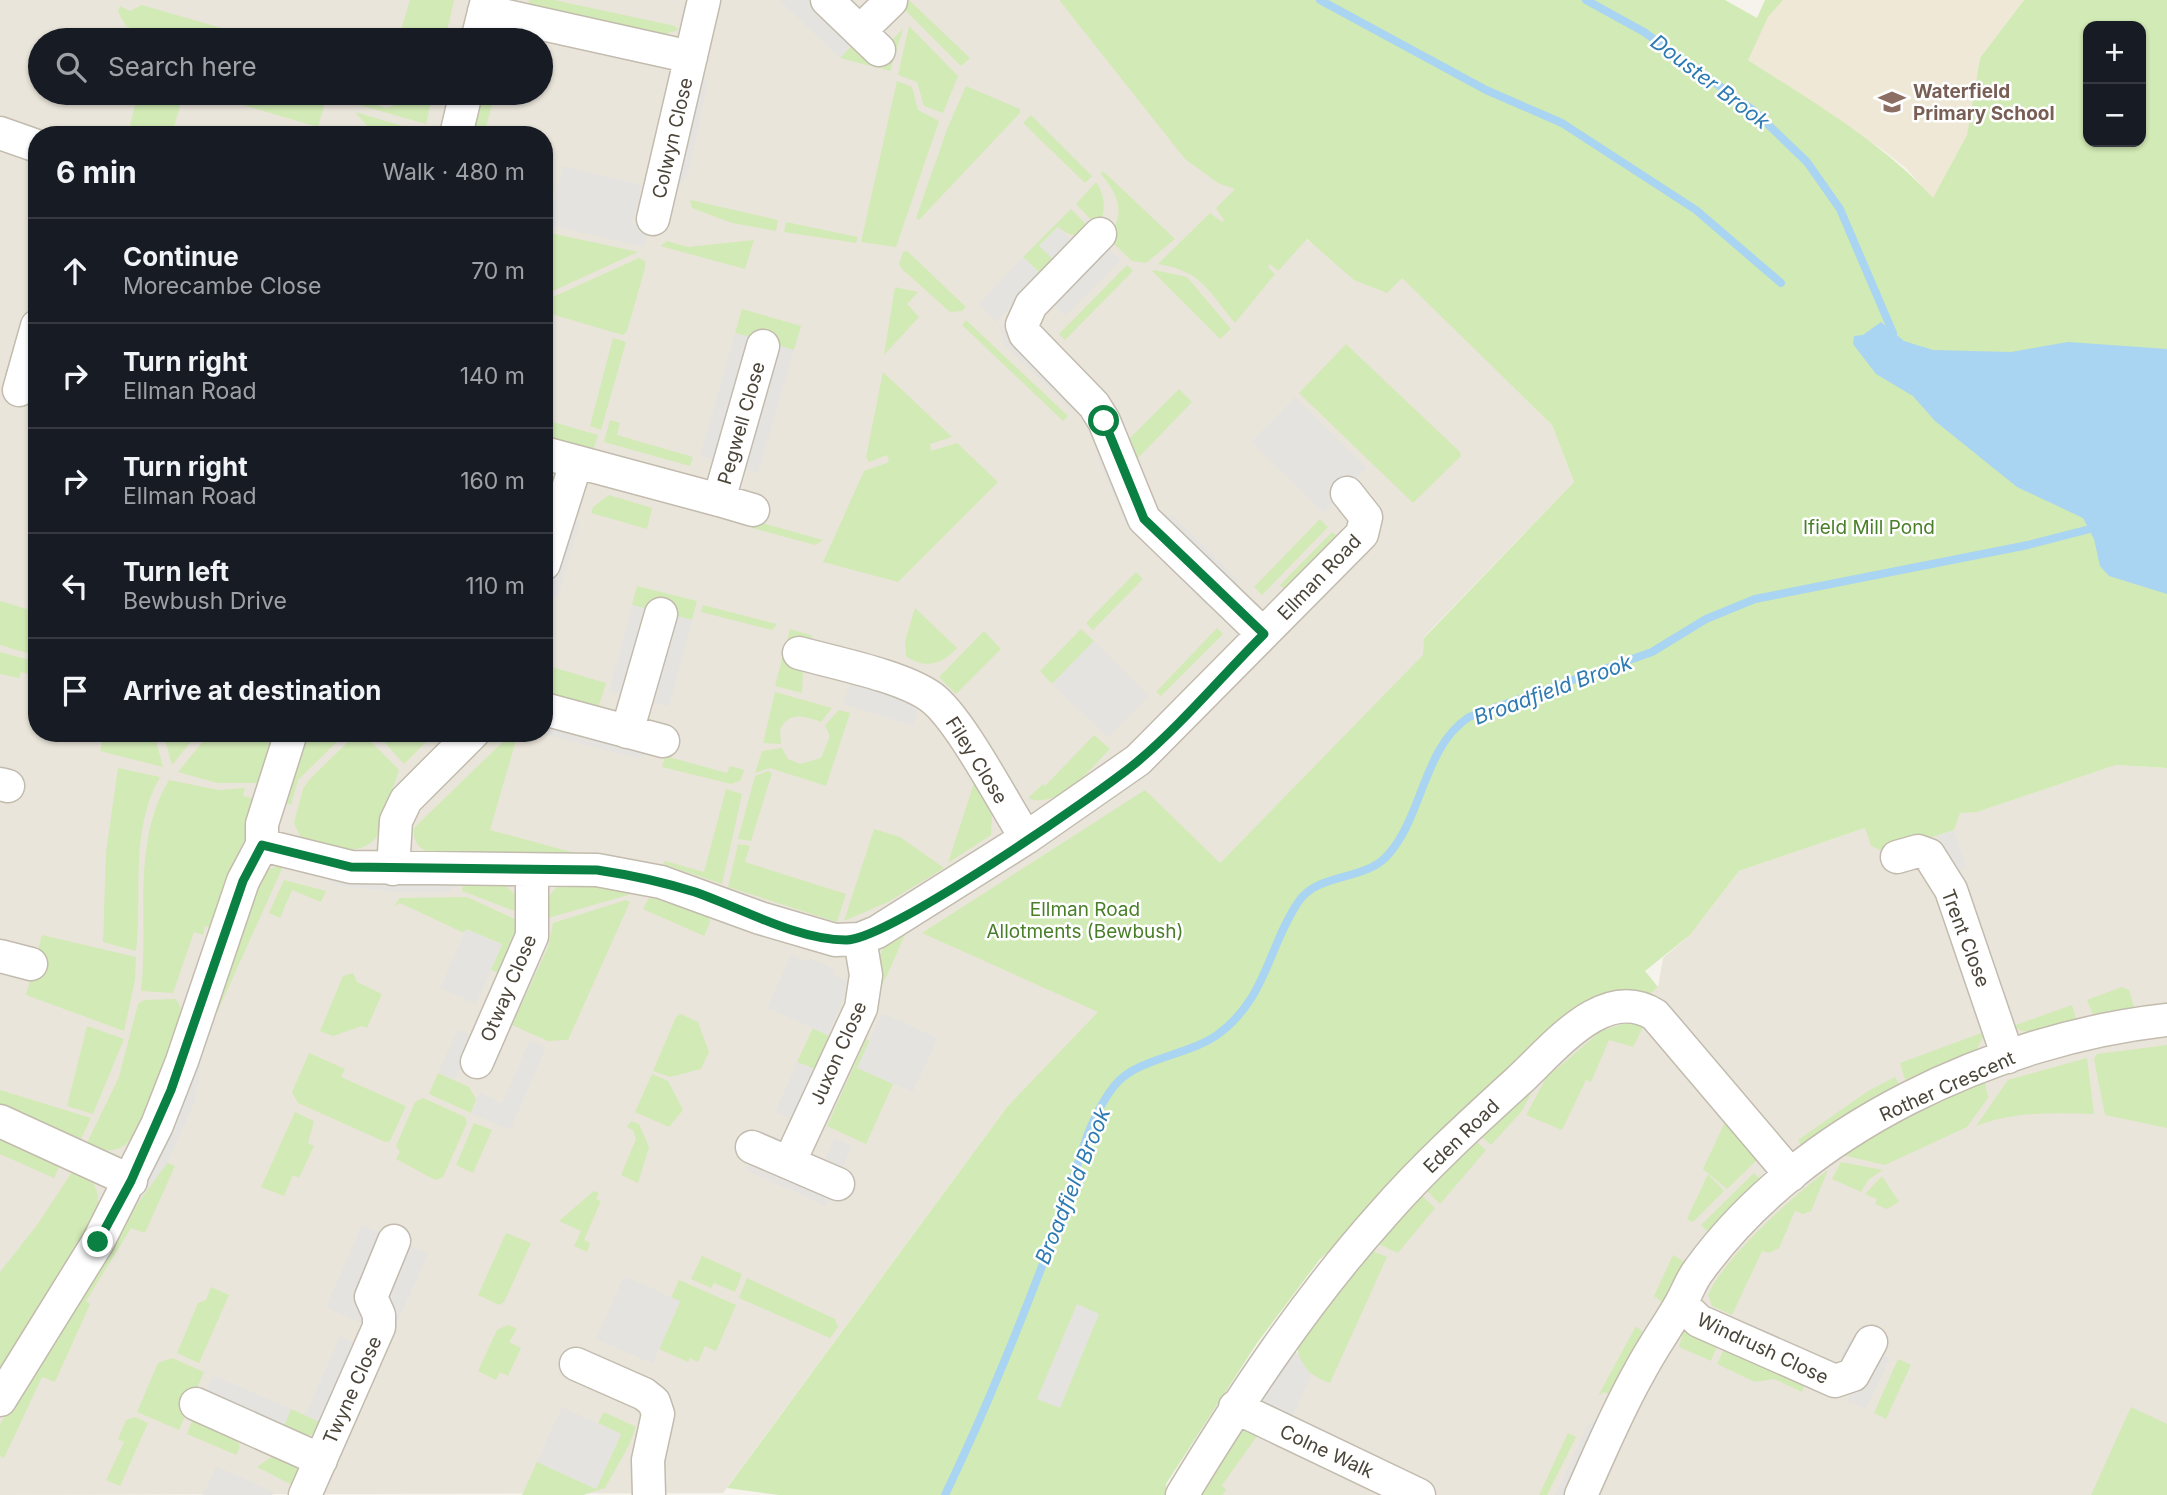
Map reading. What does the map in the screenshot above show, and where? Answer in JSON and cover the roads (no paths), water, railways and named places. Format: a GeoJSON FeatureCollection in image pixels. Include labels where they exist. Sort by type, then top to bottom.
{"type":"FeatureCollection","features":[{"type":"Feature","properties":{"kind":"street","name":"Colwyn Close"},"geometry":{"type":"LineString","coordinates":[[653,219],[704,0]]}},
{"type":"Feature","properties":{"kind":"street"},"geometry":{"type":"LineString","coordinates":[[827,0],[869,40],[891,1]]}},
{"type":"Feature","properties":{"kind":"street","name":"Colwyn Close"},"geometry":{"type":"LineString","coordinates":[[483,17],[540,28]]}},
{"type":"Feature","properties":{"kind":"street","name":"Colwyn Close"},"geometry":{"type":"LineString","coordinates":[[553,30],[691,57]]}},
{"type":"Feature","properties":{"kind":"street"},"geometry":{"type":"LineString","coordinates":[[458,126],[463,105]]}},
{"type":"Feature","properties":{"kind":"street"},"geometry":{"type":"LineString","coordinates":[[0,133],[28,143]]}},
{"type":"Feature","properties":{"kind":"street"},"geometry":{"type":"LineString","coordinates":[[1100,234],[1031,304],[1022,325],[1025,334],[1094,405],[1104,421],[1144,519],[1264,634]]}},
{"type":"Feature","properties":{"kind":"street","name":"Pegwell Close"},"geometry":{"type":"LineString","coordinates":[[719,500],[763,346]]}},
{"type":"Feature","properties":{"kind":"street"},"geometry":{"type":"LineString","coordinates":[[19,390],[28,358]]}},
{"type":"Feature","properties":{"kind":"street","name":"Pegwell Close"},"geometry":{"type":"LineString","coordinates":[[553,456],[753,510]]}},
{"type":"Feature","properties":{"kind":"street"},"geometry":{"type":"LineString","coordinates":[[553,536],[576,463]]}},
{"type":"Feature","properties":{"kind":"street","name":"Ellman Road"},"geometry":{"type":"LineString","coordinates":[[262,845],[317,861],[393,869],[597,870],[697,893],[807,933],[835,940],[860,939],[894,924],[1026,838],[1138,760],[1362,534],[1366,526],[1363,509],[1347,493]]}},
{"type":"Feature","properties":{"kind":"street"},"geometry":{"type":"LineString","coordinates":[[627,732],[661,614]]}},
{"type":"Feature","properties":{"kind":"street","name":"Filey Close"},"geometry":{"type":"LineString","coordinates":[[799,653],[907,685],[932,697],[961,734],[1026,838]]}},
{"type":"Feature","properties":{"kind":"street"},"geometry":{"type":"LineString","coordinates":[[553,711],[663,741]]}},
{"type":"Feature","properties":{"kind":"street"},"geometry":{"type":"LineString","coordinates":[[0,1400],[98,1242],[131,1181],[171,1090],[243,881],[262,845],[262,824],[288,742]]}},
{"type":"Feature","properties":{"kind":"street"},"geometry":{"type":"LineString","coordinates":[[393,869],[396,821],[406,800],[464,742]]}},
{"type":"Feature","properties":{"kind":"street","name":"Trent Close"},"geometry":{"type":"LineString","coordinates":[[1897,857],[1918,851],[1929,855],[1951,890],[2008,1057]]}},
{"type":"Feature","properties":{"kind":"street","name":"Otway Close"},"geometry":{"type":"LineString","coordinates":[[477,1062],[532,936],[532,871]]}},
{"type":"Feature","properties":{"kind":"street","name":"Juxon Close"},"geometry":{"type":"LineString","coordinates":[[789,1163],[861,1008],[866,975],[860,939]]}},
{"type":"Feature","properties":{"kind":"street"},"geometry":{"type":"LineString","coordinates":[[0,956],[31,964]]}},
{"type":"Feature","properties":{"kind":"street","name":"Eden Road"},"geometry":{"type":"LineString","coordinates":[[1182,1495],[1235,1407],[1300,1317],[1383,1213],[1484,1112],[1601,1011],[1633,1004],[1655,1015],[1791,1175]]}},
{"type":"Feature","properties":{"kind":"street","name":"Rother Crescent"},"geometry":{"type":"LineString","coordinates":[[1581,1495],[1639,1372],[1697,1273],[1744,1218],[1791,1175],[1848,1133],[1897,1104],[2008,1057],[2072,1036],[2167,1020]]}},
{"type":"Feature","properties":{"kind":"street"},"geometry":{"type":"LineString","coordinates":[[0,1121],[131,1181]]}},
{"type":"Feature","properties":{"kind":"street"},"geometry":{"type":"LineString","coordinates":[[752,1147],[838,1184]]}},
{"type":"Feature","properties":{"kind":"street","name":"Twyne Close"},"geometry":{"type":"LineString","coordinates":[[305,1495],[379,1327],[379,1315],[371,1297],[394,1241]]}},
{"type":"Feature","properties":{"kind":"street","name":"Windrush Close"},"geometry":{"type":"LineString","coordinates":[[1681,1304],[1699,1321],[1835,1381],[1853,1375],[1871,1342]]}},
{"type":"Feature","properties":{"kind":"street"},"geometry":{"type":"LineString","coordinates":[[576,1364],[644,1394],[654,1402],[658,1414],[648,1460],[649,1495]]}},
{"type":"Feature","properties":{"kind":"street","name":"Twyne Close"},"geometry":{"type":"LineString","coordinates":[[196,1404],[321,1460]]}},
{"type":"Feature","properties":{"kind":"street","name":"Colne Walk"},"geometry":{"type":"LineString","coordinates":[[1235,1407],[1419,1495]]}},
{"type":"Feature","properties":{"kind":"water"},"geometry":{"type":"Polygon","coordinates":[[[1881,322],[1904,341],[1933,350],[2011,352],[2068,342],[2167,349],[2167,594],[2109,576],[2100,566],[2094,539],[2083,518],[2017,487],[1935,421],[1913,396],[1876,374],[1853,344],[1854,336],[1863,335],[1881,322]]]}},
{"type":"Feature","properties":{"kind":"waterway"},"geometry":{"type":"LineString","coordinates":[[1320,0],[1486,90],[1562,123],[1696,210],[1781,283]]}},
{"type":"Feature","properties":{"kind":"waterway","name":"Douster Brook"},"geometry":{"type":"LineString","coordinates":[[1586,0],[1644,32],[1753,110],[1807,162],[1840,209],[1893,333]]}},
{"type":"Feature","properties":{"kind":"waterway","name":"Broadfield Brook"},"geometry":{"type":"LineString","coordinates":[[945,1495],[1019,1325],[1059,1222],[1088,1133],[1104,1100],[1124,1076],[1149,1063],[1205,1042],[1234,1021],[1257,989],[1299,901],[1307,892],[1318,886],[1366,870],[1387,856],[1409,822],[1442,746],[1454,730],[1469,717],[1652,652],[1706,619],[1755,599],[2028,545],[2090,529]]}},
{"type":"Feature","properties":{"kind":"place","name":"Waterfield Primary School"},"geometry":{"type":"Point","coordinates":[1892,102]}},
{"type":"Feature","properties":{"kind":"park label","name":"Ifield Mill Pond"},"geometry":{"type":"Point","coordinates":[1869,527]}},
{"type":"Feature","properties":{"kind":"park label","name":"Ellman Road Allotments (Bewbush)"},"geometry":{"type":"Point","coordinates":[1085,920]}}]}
